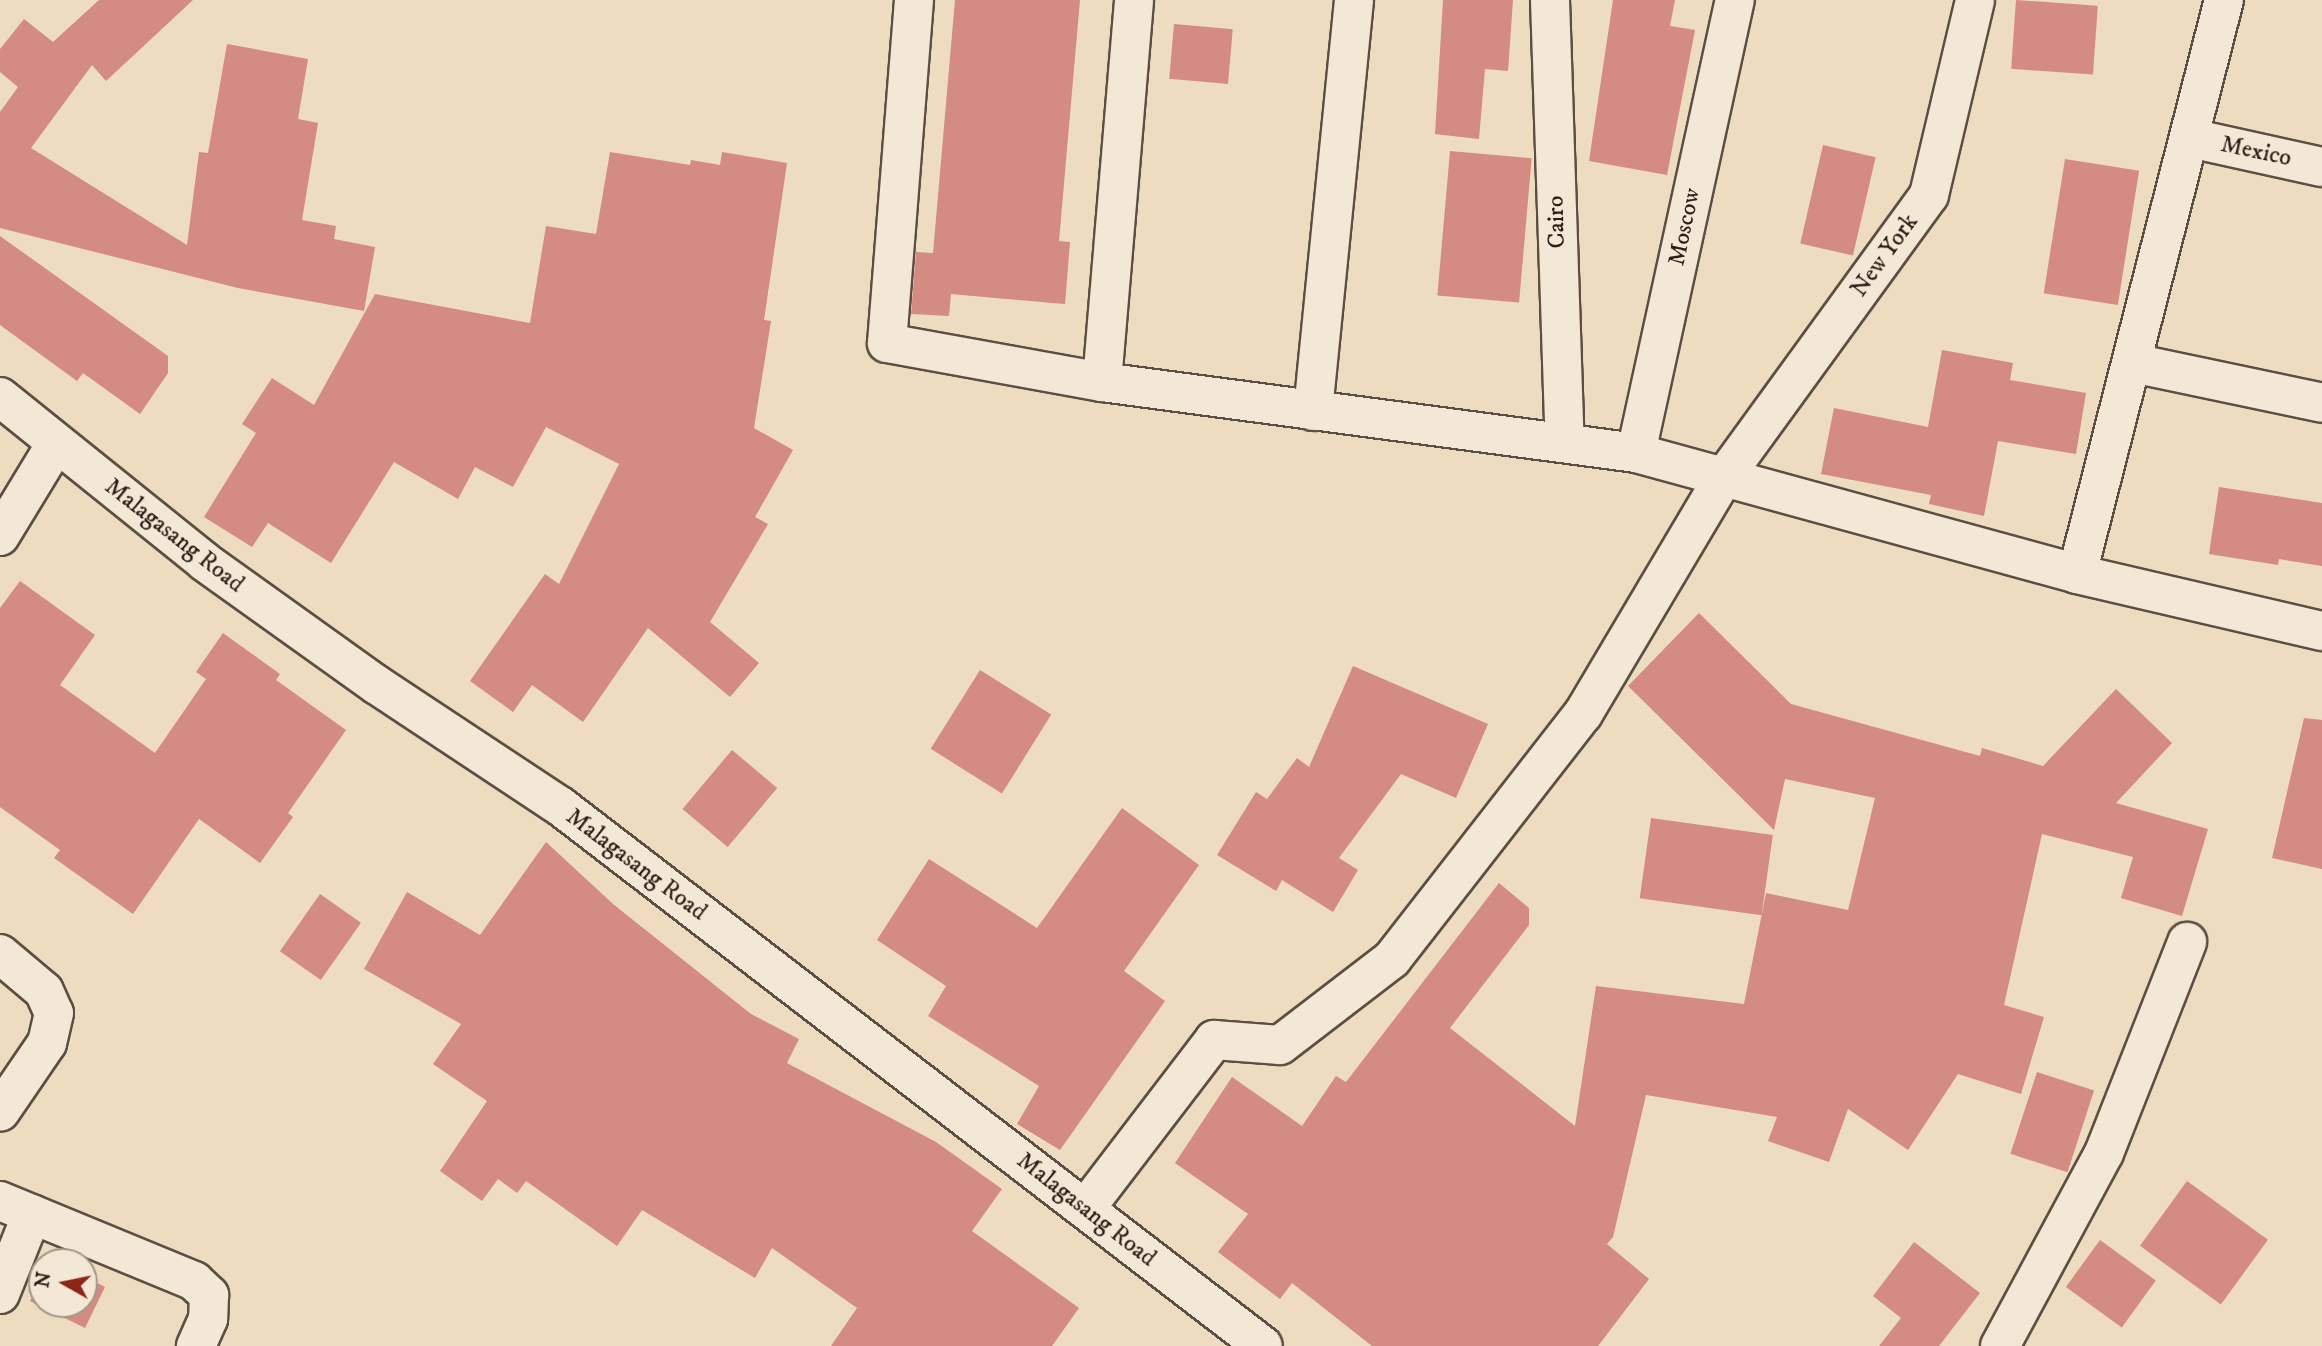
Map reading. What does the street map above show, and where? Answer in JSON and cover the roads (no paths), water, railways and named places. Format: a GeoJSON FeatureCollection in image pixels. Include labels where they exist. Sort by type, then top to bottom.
{"type":"FeatureCollection","features":[{"type":"Feature","properties":{"kind":"street"},"geometry":{"type":"LineString","coordinates":[[914,0],[887,343],[1102,382],[1636,453],[1722,480],[2077,574],[2322,631]]}},
{"type":"Feature","properties":{"kind":"street"},"geometry":{"type":"LineString","coordinates":[[1102,382],[1134,0]]}},
{"type":"Feature","properties":{"kind":"street"},"geometry":{"type":"LineString","coordinates":[[1313,411],[1354,0]]}},
{"type":"Feature","properties":{"kind":"street","name":"Cairo"},"geometry":{"type":"LineString","coordinates":[[1550,0],[1564,443]]}},
{"type":"Feature","properties":{"kind":"street","name":"Moscow"},"geometry":{"type":"LineString","coordinates":[[1636,453],[1735,0]]}},
{"type":"Feature","properties":{"kind":"street","name":"New York"},"geometry":{"type":"LineString","coordinates":[[1085,1209],[1214,1040],[1280,1045],[1392,959],[1583,714],[1722,480],[1929,195],[1975,0]]}},
{"type":"Feature","properties":{"kind":"street"},"geometry":{"type":"LineString","coordinates":[[2077,574],[2224,0]]}},
{"type":"Feature","properties":{"kind":"street","name":"Mexico"},"geometry":{"type":"LineString","coordinates":[[2190,138],[2322,167]]}},
{"type":"Feature","properties":{"kind":"street"},"geometry":{"type":"LineString","coordinates":[[2133,363],[2322,403]]}},
{"type":"Feature","properties":{"kind":"street","name":"Malagasang Road"},"geometry":{"type":"LineString","coordinates":[[0,397],[227,578],[560,806],[1263,1346]]}},
{"type":"Feature","properties":{"kind":"street"},"geometry":{"type":"LineString","coordinates":[[0,536],[56,444]]}},
{"type":"Feature","properties":{"kind":"street"},"geometry":{"type":"LineString","coordinates":[[2000,1346],[2104,1153],[2187,942]]}},
{"type":"Feature","properties":{"kind":"street"},"geometry":{"type":"LineString","coordinates":[[0,954],[44,991],[54,1013],[47,1043],[0,1112]]}},
{"type":"Feature","properties":{"kind":"street"},"geometry":{"type":"LineString","coordinates":[[0,1294],[16,1208],[194,1281],[209,1295],[208,1319],[195,1346]]}}]}
